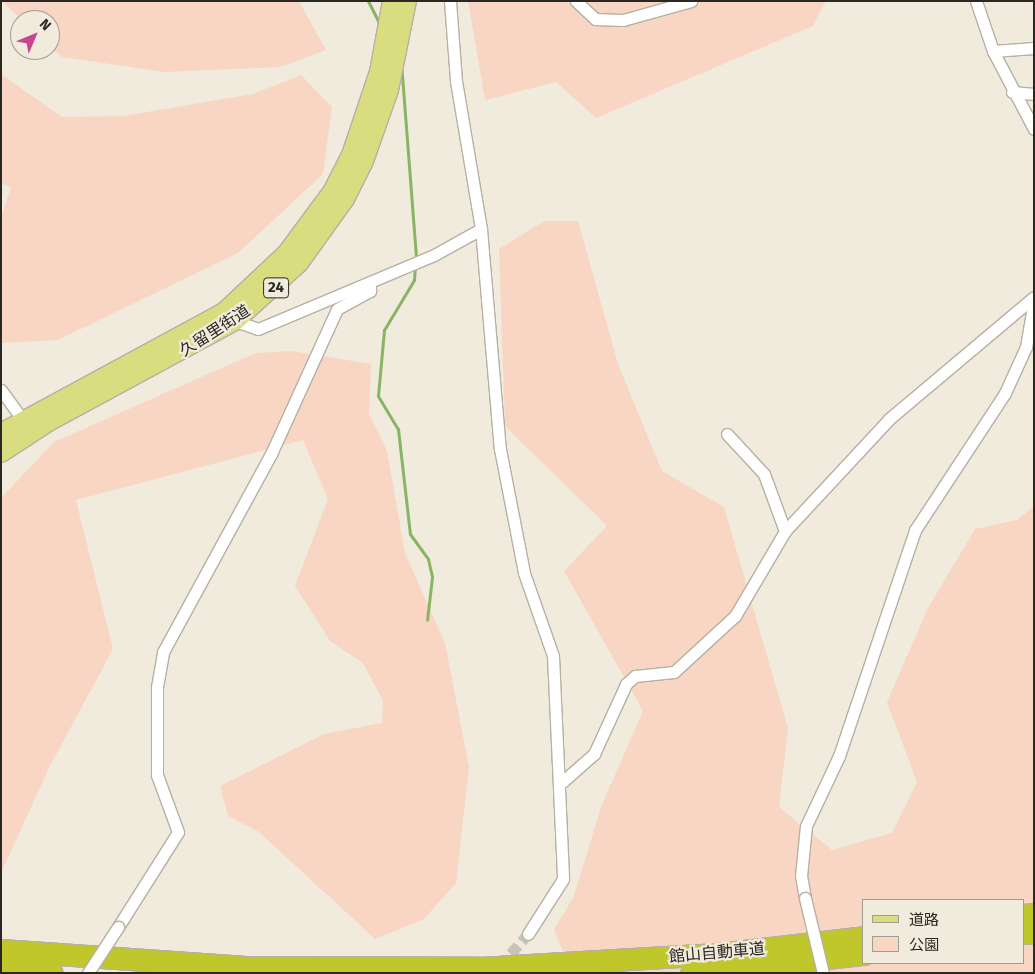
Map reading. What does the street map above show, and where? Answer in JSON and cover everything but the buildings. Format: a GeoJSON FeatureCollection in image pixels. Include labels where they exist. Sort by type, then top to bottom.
{"type":"FeatureCollection","features":[{"type":"Feature","properties":{"kind":"highway","name":"館山自動車道"},"geometry":{"type":"LineString","coordinates":[[1,950],[245,967],[480,968],[718,954],[862,937]]}},
{"type":"Feature","properties":{"kind":"highway","name":"館山自動車道"},"geometry":{"type":"LineString","coordinates":[[691,973],[862,954]]}},
{"type":"Feature","properties":{"kind":"highway"},"geometry":{"type":"LineString","coordinates":[[1,968],[52,973]]}},
{"type":"Feature","properties":{"kind":"main road","name":"久留里街道"},"geometry":{"type":"LineString","coordinates":[[1,433],[22,419],[224,312],[286,254],[332,192],[351,156],[379,72],[392,1]]}},
{"type":"Feature","properties":{"kind":"main road","name":"久留里街道"},"geometry":{"type":"LineString","coordinates":[[1,453],[50,421],[234,321],[299,263],[345,199],[379,126],[407,1]]}},
{"type":"Feature","properties":{"kind":"street"},"geometry":{"type":"LineString","coordinates":[[450,1],[456,81],[481,229],[500,449],[524,573],[553,656],[562,782],[563,879],[528,934]]}},
{"type":"Feature","properties":{"kind":"street"},"geometry":{"type":"LineString","coordinates":[[576,1],[595,19],[623,20],[691,1]]}},
{"type":"Feature","properties":{"kind":"street"},"geometry":{"type":"LineString","coordinates":[[976,1],[993,51],[1012,92],[1034,130]]}},
{"type":"Feature","properties":{"kind":"street"},"geometry":{"type":"LineString","coordinates":[[993,51],[1034,48]]}},
{"type":"Feature","properties":{"kind":"street"},"geometry":{"type":"LineString","coordinates":[[1012,92],[1034,94]]}},
{"type":"Feature","properties":{"kind":"street"},"geometry":{"type":"LineString","coordinates":[[234,321],[258,329],[370,282],[481,229]]}},
{"type":"Feature","properties":{"kind":"street"},"geometry":{"type":"LineString","coordinates":[[88,973],[178,832],[157,775],[157,687],[163,652],[271,454],[337,308],[370,291],[370,282]]}},
{"type":"Feature","properties":{"kind":"street"},"geometry":{"type":"LineString","coordinates":[[562,782],[594,754],[626,684],[636,676],[674,672],[735,616],[785,531],[889,419],[1034,299]]}},
{"type":"Feature","properties":{"kind":"street"},"geometry":{"type":"LineString","coordinates":[[823,973],[801,876],[806,826],[839,756],[915,530],[1005,393],[1026,347],[1034,299]]}},
{"type":"Feature","properties":{"kind":"street"},"geometry":{"type":"LineString","coordinates":[[1,390],[22,419]]}},
{"type":"Feature","properties":{"kind":"street"},"geometry":{"type":"LineString","coordinates":[[727,434],[764,474],[785,531]]}},
{"type":"Feature","properties":{"kind":"green space"},"geometry":{"type":"Polygon","coordinates":[[[2,1],[299,1],[326,50],[280,67],[165,72],[62,57],[60,55],[60,10],[11,10],[2,1]]]}},
{"type":"Feature","properties":{"kind":"green space"},"geometry":{"type":"Polygon","coordinates":[[[468,1],[826,1],[813,26],[596,118],[556,82],[485,100],[468,1]]]}},
{"type":"Feature","properties":{"kind":"green space"},"geometry":{"type":"Polygon","coordinates":[[[1,74],[62,117],[123,116],[253,94],[301,75],[332,107],[323,174],[238,253],[58,340],[1,343],[1,218],[11,187],[1,183],[1,74]]]}},
{"type":"Feature","properties":{"kind":"green space"},"geometry":{"type":"Polygon","coordinates":[[[544,221],[578,221],[618,364],[662,471],[724,507],[788,728],[779,807],[832,850],[892,833],[917,782],[887,702],[928,608],[975,529],[1017,520],[1034,506],[1034,973],[572,973],[554,930],[574,896],[601,807],[643,711],[564,571],[607,526],[505,426],[499,249],[544,221]]]}},
{"type":"Feature","properties":{"kind":"green space"},"geometry":{"type":"Polygon","coordinates":[[[292,351],[371,364],[369,414],[387,451],[405,553],[445,643],[469,767],[456,883],[424,919],[375,939],[259,832],[228,816],[220,786],[324,734],[382,723],[383,701],[363,663],[330,641],[295,586],[328,499],[303,440],[76,500],[113,649],[49,768],[1,873],[1,498],[54,442],[256,353],[292,351]]]}},
{"type":"Feature","properties":{"kind":"waterway"},"geometry":{"type":"LineString","coordinates":[[368,1],[381,26]]}},
{"type":"Feature","properties":{"kind":"waterway"},"geometry":{"type":"LineString","coordinates":[[401,62],[416,259]]}},
{"type":"Feature","properties":{"kind":"waterway"},"geometry":{"type":"LineString","coordinates":[[415,266],[414,280],[384,330],[378,396],[398,429],[410,534],[428,559],[432,577],[427,620]]}},
{"type":"Feature","properties":{"kind":"tunnel"},"geometry":{"type":"LineString","coordinates":[[500,966],[528,934]]}}]}
